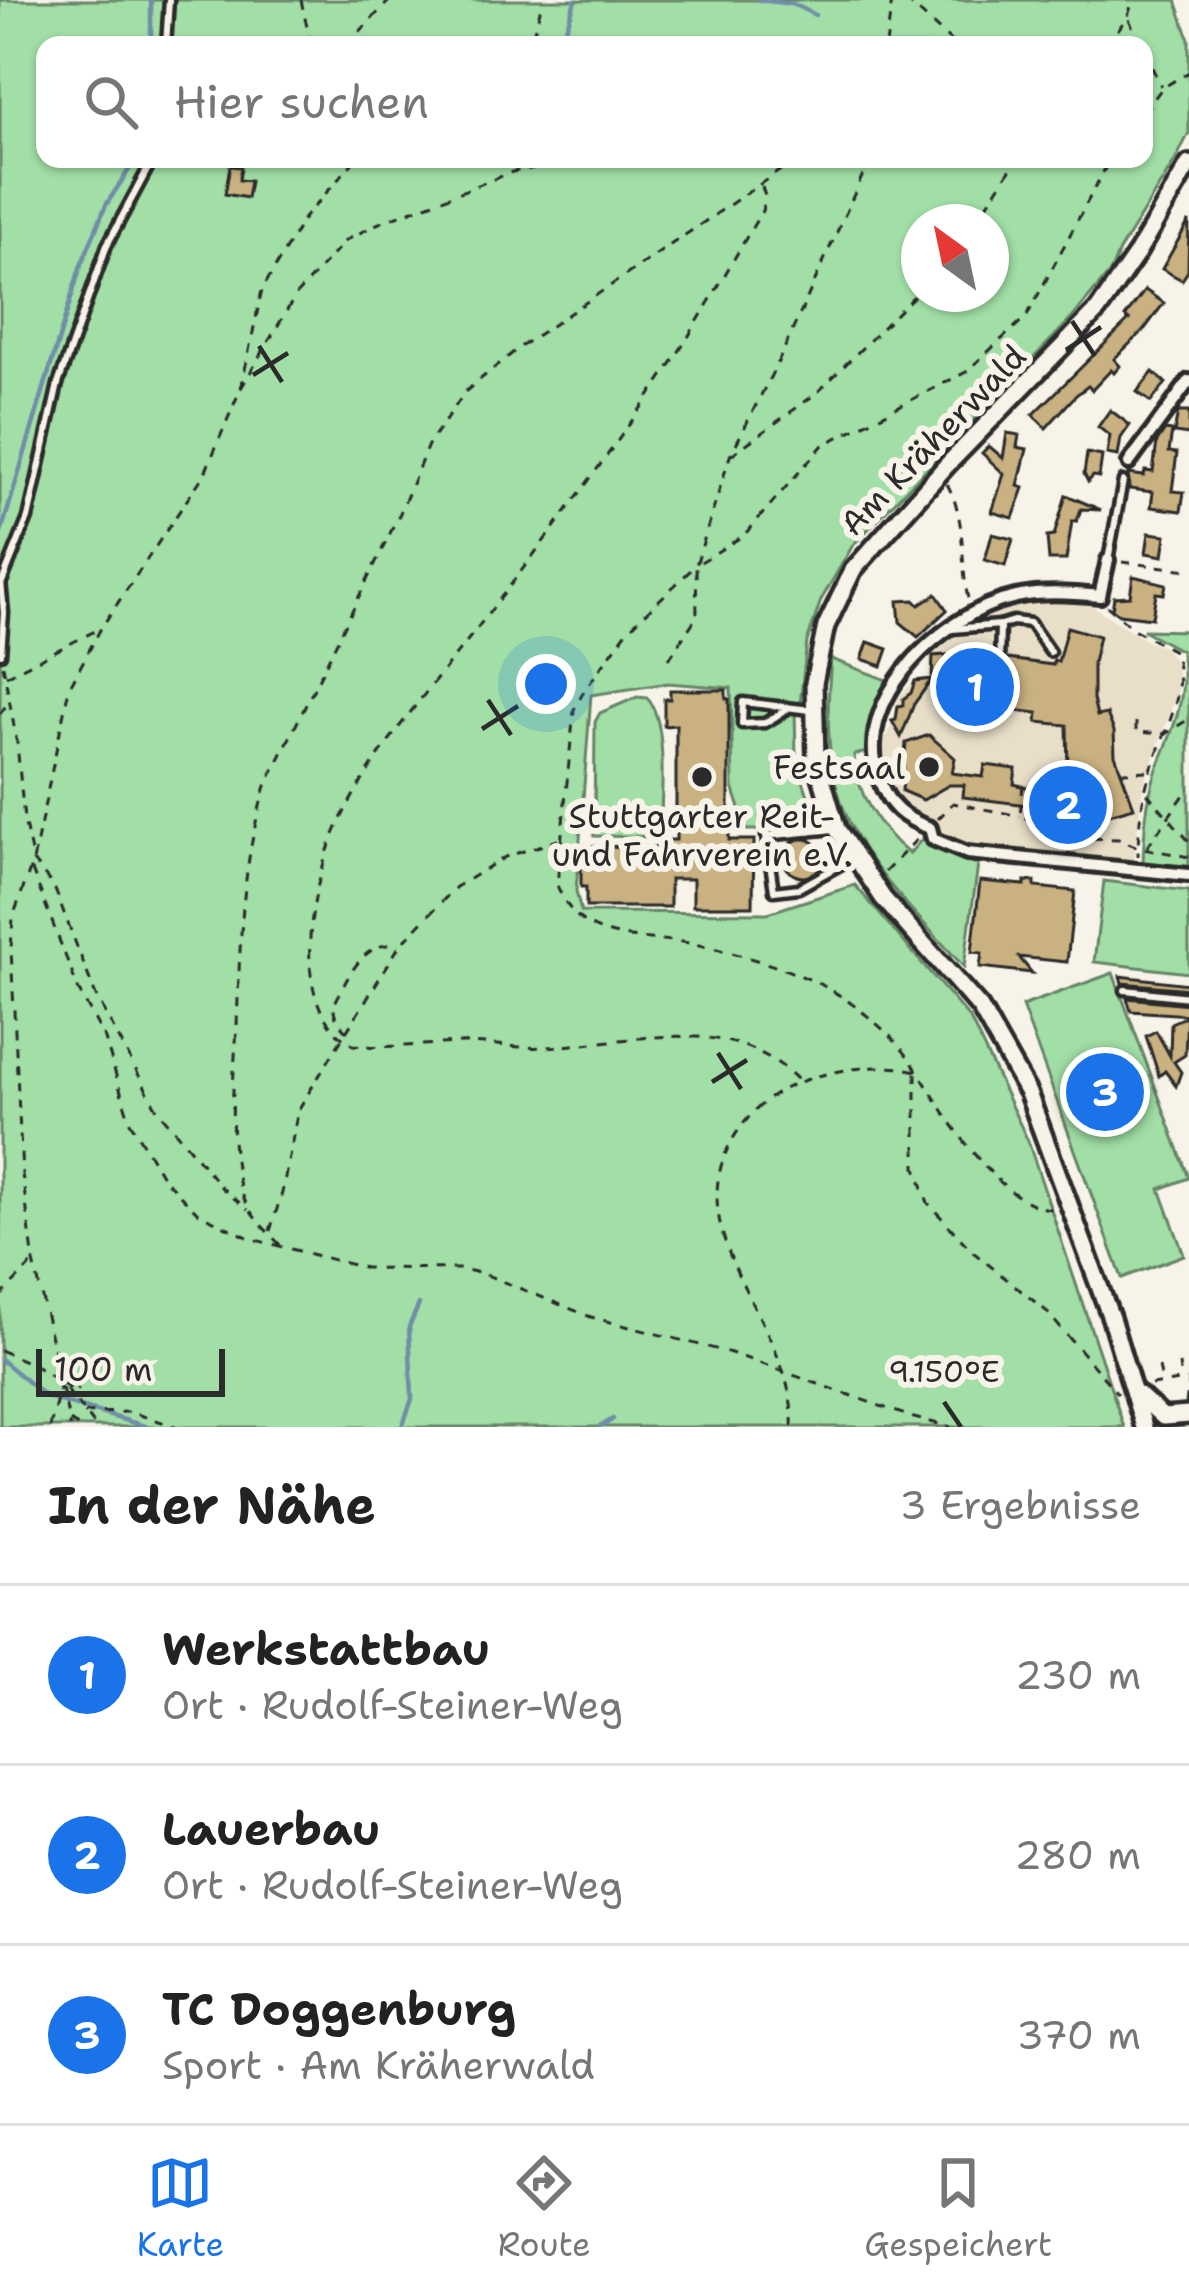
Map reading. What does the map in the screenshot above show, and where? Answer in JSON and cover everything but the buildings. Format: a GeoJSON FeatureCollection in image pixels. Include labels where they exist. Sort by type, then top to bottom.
{"type":"FeatureCollection","features":[{"type":"Feature","properties":{"kind":"main road","name":"Am Kräherwald"},"geometry":{"type":"LineString","coordinates":[[1144,1427],[1071,1204],[1028,1094],[980,1008],[883,898],[837,829],[816,759],[814,682],[826,626],[853,570],[1098,310],[1189,164]]}},
{"type":"Feature","properties":{"kind":"main road"},"geometry":{"type":"LineString","coordinates":[[1134,1389],[1162,1417],[1187,1412]]}},
{"type":"Feature","properties":{"kind":"street"},"geometry":{"type":"LineString","coordinates":[[1129,463],[1189,381]]}},
{"type":"Feature","properties":{"kind":"street"},"geometry":{"type":"LineString","coordinates":[[1108,560],[1100,596],[1034,592],[972,613],[920,653],[880,710],[873,752],[882,789],[903,818],[930,828],[933,839],[967,853],[1189,875]]}},
{"type":"Feature","properties":{"kind":"lane"},"geometry":{"type":"LineString","coordinates":[[167,36],[169,0]]}},
{"type":"Feature","properties":{"kind":"lane"},"geometry":{"type":"LineString","coordinates":[[2,654],[1,581],[28,518],[58,384],[106,245],[148,168]]}},
{"type":"Feature","properties":{"kind":"lane"},"geometry":{"type":"LineString","coordinates":[[1108,560],[1123,481]]}},
{"type":"Feature","properties":{"kind":"lane"},"geometry":{"type":"LineString","coordinates":[[948,628],[1030,623],[1050,652]]}},
{"type":"Feature","properties":{"kind":"lane"},"geometry":{"type":"LineString","coordinates":[[986,720],[999,666],[1000,625]]}},
{"type":"Feature","properties":{"kind":"lane"},"geometry":{"type":"LineString","coordinates":[[786,710],[765,723],[742,724],[743,702],[814,710]]}},
{"type":"Feature","properties":{"kind":"lane"},"geometry":{"type":"LineString","coordinates":[[837,829],[766,836],[774,891],[799,887],[854,857]]}},
{"type":"Feature","properties":{"kind":"lane"},"geometry":{"type":"LineString","coordinates":[[1125,990],[1189,997]]}},
{"type":"Feature","properties":{"kind":"path"},"geometry":{"type":"LineString","coordinates":[[301,0],[309,36]]}},
{"type":"Feature","properties":{"kind":"path"},"geometry":{"type":"LineString","coordinates":[[356,36],[390,0]]}},
{"type":"Feature","properties":{"kind":"path"},"geometry":{"type":"LineString","coordinates":[[528,36],[534,31],[543,0]]}},
{"type":"Feature","properties":{"kind":"path"},"geometry":{"type":"LineString","coordinates":[[887,36],[892,0]]}},
{"type":"Feature","properties":{"kind":"path"},"geometry":{"type":"LineString","coordinates":[[907,0],[945,36]]}},
{"type":"Feature","properties":{"kind":"path"},"geometry":{"type":"LineString","coordinates":[[1113,36],[1133,0]]}},
{"type":"Feature","properties":{"kind":"path"},"geometry":{"type":"LineString","coordinates":[[1128,16],[1137,36]]}},
{"type":"Feature","properties":{"kind":"path"},"geometry":{"type":"LineString","coordinates":[[1153,63],[1162,88]]}},
{"type":"Feature","properties":{"kind":"path"},"geometry":{"type":"LineString","coordinates":[[1153,100],[1162,88],[1189,72]]}},
{"type":"Feature","properties":{"kind":"path"},"geometry":{"type":"LineString","coordinates":[[240,390],[262,290],[304,218],[348,168]]}},
{"type":"Feature","properties":{"kind":"path"},"geometry":{"type":"LineString","coordinates":[[79,1427],[69,1424],[34,1262],[22,1174],[10,949],[13,916],[33,861],[69,688],[101,628],[205,473],[240,390],[296,296],[346,241],[376,224],[512,172],[538,168]]}},
{"type":"Feature","properties":{"kind":"path"},"geometry":{"type":"LineString","coordinates":[[250,1211],[233,1135],[242,902],[256,818],[266,785],[392,530],[428,445],[466,391],[520,347],[786,168]]}},
{"type":"Feature","properties":{"kind":"path"},"geometry":{"type":"LineString","coordinates":[[669,659],[697,616],[696,565],[730,456],[866,168]]}},
{"type":"Feature","properties":{"kind":"path"},"geometry":{"type":"LineString","coordinates":[[988,204],[1011,168]]}},
{"type":"Feature","properties":{"kind":"path"},"geometry":{"type":"LineString","coordinates":[[1071,1204],[1046,1210],[990,1171],[969,1150],[940,1102],[885,1033],[827,988],[706,946],[626,939],[596,929],[569,908],[557,885],[574,710],[628,630],[696,565],[744,535],[823,445],[966,372],[1027,316],[1104,168]]}},
{"type":"Feature","properties":{"kind":"path"},"geometry":{"type":"LineString","coordinates":[[762,187],[763,211],[651,393],[417,703],[341,819],[322,866],[308,959],[326,1016],[344,1040],[374,1047],[464,1043],[542,1048],[685,1034],[739,1042],[782,1064],[800,1082]]}},
{"type":"Feature","properties":{"kind":"path"},"geometry":{"type":"LineString","coordinates":[[730,456],[817,393],[901,309]]}},
{"type":"Feature","properties":{"kind":"path"},"geometry":{"type":"LineString","coordinates":[[946,483],[962,524],[961,560],[972,613]]}},
{"type":"Feature","properties":{"kind":"path"},"geometry":{"type":"LineString","coordinates":[[1108,560],[1189,570]]}},
{"type":"Feature","properties":{"kind":"path"},"geometry":{"type":"LineString","coordinates":[[1100,596],[1122,621],[1174,651],[1182,675],[1181,692],[1145,792],[1138,870]]}},
{"type":"Feature","properties":{"kind":"path"},"geometry":{"type":"LineString","coordinates":[[4,676],[101,628]]}},
{"type":"Feature","properties":{"kind":"path"},"geometry":{"type":"LineString","coordinates":[[2,654],[17,743],[23,820],[33,861],[54,887],[96,996],[157,1109],[221,1188],[250,1211],[280,1245]]}},
{"type":"Feature","properties":{"kind":"path"},"geometry":{"type":"LineString","coordinates":[[0,714],[8,702]]}},
{"type":"Feature","properties":{"kind":"path"},"geometry":{"type":"LineString","coordinates":[[1136,722],[1136,732],[1166,734],[1189,718]]}},
{"type":"Feature","properties":{"kind":"path"},"geometry":{"type":"LineString","coordinates":[[1120,772],[1150,771]]}},
{"type":"Feature","properties":{"kind":"path"},"geometry":{"type":"LineString","coordinates":[[1021,816],[1023,785]]}},
{"type":"Feature","properties":{"kind":"path"},"geometry":{"type":"LineString","coordinates":[[1146,848],[1189,788]]}},
{"type":"Feature","properties":{"kind":"path"},"geometry":{"type":"LineString","coordinates":[[1145,792],[1189,842]]}},
{"type":"Feature","properties":{"kind":"path"},"geometry":{"type":"LineString","coordinates":[[879,878],[953,803],[1021,816],[1078,838],[1119,839],[1189,856]]}},
{"type":"Feature","properties":{"kind":"path"},"geometry":{"type":"LineString","coordinates":[[269,1233],[298,1110],[400,945],[456,887],[505,857],[560,839]]}},
{"type":"Feature","properties":{"kind":"path"},"geometry":{"type":"LineString","coordinates":[[31,868],[79,991],[105,1039],[130,1122],[163,1178],[199,1214],[230,1232],[365,1268],[462,1269],[484,1274],[591,1317],[731,1353],[951,1427]]}},
{"type":"Feature","properties":{"kind":"path"},"geometry":{"type":"LineString","coordinates":[[348,1033],[333,1007],[344,985],[368,951],[384,943],[400,945]]}},
{"type":"Feature","properties":{"kind":"path"},"geometry":{"type":"LineString","coordinates":[[792,1427],[785,1372],[726,1249],[716,1197],[724,1156],[737,1130],[773,1094],[800,1082],[872,1069],[916,1071]]}},
{"type":"Feature","properties":{"kind":"path"},"geometry":{"type":"LineString","coordinates":[[916,1071],[916,1167],[928,1203],[974,1252],[1134,1389],[1162,1381],[1189,1381],[1187,1412]]}},
{"type":"Feature","properties":{"kind":"path"},"geometry":{"type":"LineString","coordinates":[[0,1214],[0,1232]]}},
{"type":"Feature","properties":{"kind":"path"},"geometry":{"type":"LineString","coordinates":[[0,1297],[34,1262]]}},
{"type":"Feature","properties":{"kind":"path"},"geometry":{"type":"LineString","coordinates":[[0,1350],[36,1366],[76,1393],[78,1388]]}},
{"type":"Feature","properties":{"kind":"path"},"geometry":{"type":"LineString","coordinates":[[1179,1364],[1180,1380]]}},
{"type":"Feature","properties":{"kind":"path"},"geometry":{"type":"LineString","coordinates":[[1168,1366],[1170,1380]]}},
{"type":"Feature","properties":{"kind":"path"},"geometry":{"type":"LineString","coordinates":[[1159,1367],[1162,1381]]}},
{"type":"Feature","properties":{"kind":"path"},"geometry":{"type":"LineString","coordinates":[[61,1383],[96,1427]]}},
{"type":"Feature","properties":{"kind":"path"},"geometry":{"type":"LineString","coordinates":[[50,1427],[61,1383]]}},
{"type":"Feature","properties":{"kind":"path"},"geometry":{"type":"LineString","coordinates":[[84,1413],[130,1412],[178,1427]]}},
{"type":"Feature","properties":{"kind":"shaded area"},"geometry":{"type":"Polygon","coordinates":[[[1034,599],[1094,607],[1164,647],[1176,663],[1178,691],[1143,786],[1134,860],[969,847],[936,834],[907,814],[887,786],[880,740],[888,735],[899,697],[915,680],[930,679],[929,659],[941,644],[998,609],[1034,599]]]}},
{"type":"Feature","properties":{"kind":"green space"},"geometry":{"type":"Polygon","coordinates":[[[0,0],[163,0],[162,36],[36,36],[36,168],[143,168],[103,244],[54,383],[11,554],[0,566],[0,0]]]}},
{"type":"Feature","properties":{"kind":"green space"},"geometry":{"type":"Polygon","coordinates":[[[174,0],[1176,0],[1189,39],[1189,133],[1111,271],[1073,317],[853,545],[821,600],[807,642],[800,704],[795,707],[796,759],[812,808],[792,813],[798,830],[747,830],[733,787],[731,688],[668,683],[591,695],[576,891],[581,912],[768,913],[855,885],[970,1019],[1028,1141],[1124,1427],[0,1427],[0,636],[8,633],[6,584],[32,519],[62,388],[111,248],[153,168],[1153,168],[1153,36],[172,36],[174,0]]]}},
{"type":"Feature","properties":{"kind":"green space"},"geometry":{"type":"Polygon","coordinates":[[[1143,630],[1189,631],[1189,871],[1143,864],[1150,792],[1178,712],[1183,667],[1181,651],[1143,630]]]}},
{"type":"Feature","properties":{"kind":"green space"},"geometry":{"type":"Polygon","coordinates":[[[831,659],[887,680],[869,724],[867,752],[854,755],[860,784],[879,822],[909,854],[922,839],[978,865],[964,967],[898,895],[854,831],[831,759],[831,659]]]}},
{"type":"Feature","properties":{"kind":"green space"},"geometry":{"type":"Polygon","coordinates":[[[637,697],[647,698],[658,725],[660,837],[594,836],[595,722],[600,713],[637,697]]]}},
{"type":"Feature","properties":{"kind":"green space"},"geometry":{"type":"Polygon","coordinates":[[[1104,881],[1189,891],[1189,973],[1094,962],[1104,881]]]}},
{"type":"Feature","properties":{"kind":"green space"},"geometry":{"type":"Polygon","coordinates":[[[1113,973],[1189,1178],[1160,1189],[1184,1255],[1122,1278],[1022,1006],[1113,973]]]}},
{"type":"Feature","properties":{"kind":"waterway"},"geometry":{"type":"LineString","coordinates":[[151,0],[151,36]]}},
{"type":"Feature","properties":{"kind":"waterway"},"geometry":{"type":"LineString","coordinates":[[560,36],[575,0]]}},
{"type":"Feature","properties":{"kind":"waterway"},"geometry":{"type":"LineString","coordinates":[[759,0],[793,4],[815,15]]}},
{"type":"Feature","properties":{"kind":"waterway"},"geometry":{"type":"LineString","coordinates":[[0,536],[80,268],[106,205],[130,168]]}},
{"type":"Feature","properties":{"kind":"waterway"},"geometry":{"type":"LineString","coordinates":[[402,1427],[412,1399],[409,1327],[419,1304]]}},
{"type":"Feature","properties":{"kind":"waterway"},"geometry":{"type":"LineString","coordinates":[[0,1359],[46,1397],[148,1427]]}},
{"type":"Feature","properties":{"kind":"waterway"},"geometry":{"type":"LineString","coordinates":[[600,1427],[613,1419]]}},
{"type":"Feature","properties":{"kind":"place","name":"Werkstattbau"},"geometry":{"type":"Point","coordinates":[975,687]}},
{"type":"Feature","properties":{"kind":"place","name":"Festsaal"},"geometry":{"type":"Point","coordinates":[929,767]}},
{"type":"Feature","properties":{"kind":"place","name":"Stuttgarter Reit- und Fahrverein e.V."},"geometry":{"type":"Point","coordinates":[702,777]}},
{"type":"Feature","properties":{"kind":"place","name":"Lauerbau"},"geometry":{"type":"Point","coordinates":[1068,805]}},
{"type":"Feature","properties":{"kind":"place","name":"TC Doggenburg"},"geometry":{"type":"Point","coordinates":[1105,1092]}}]}
